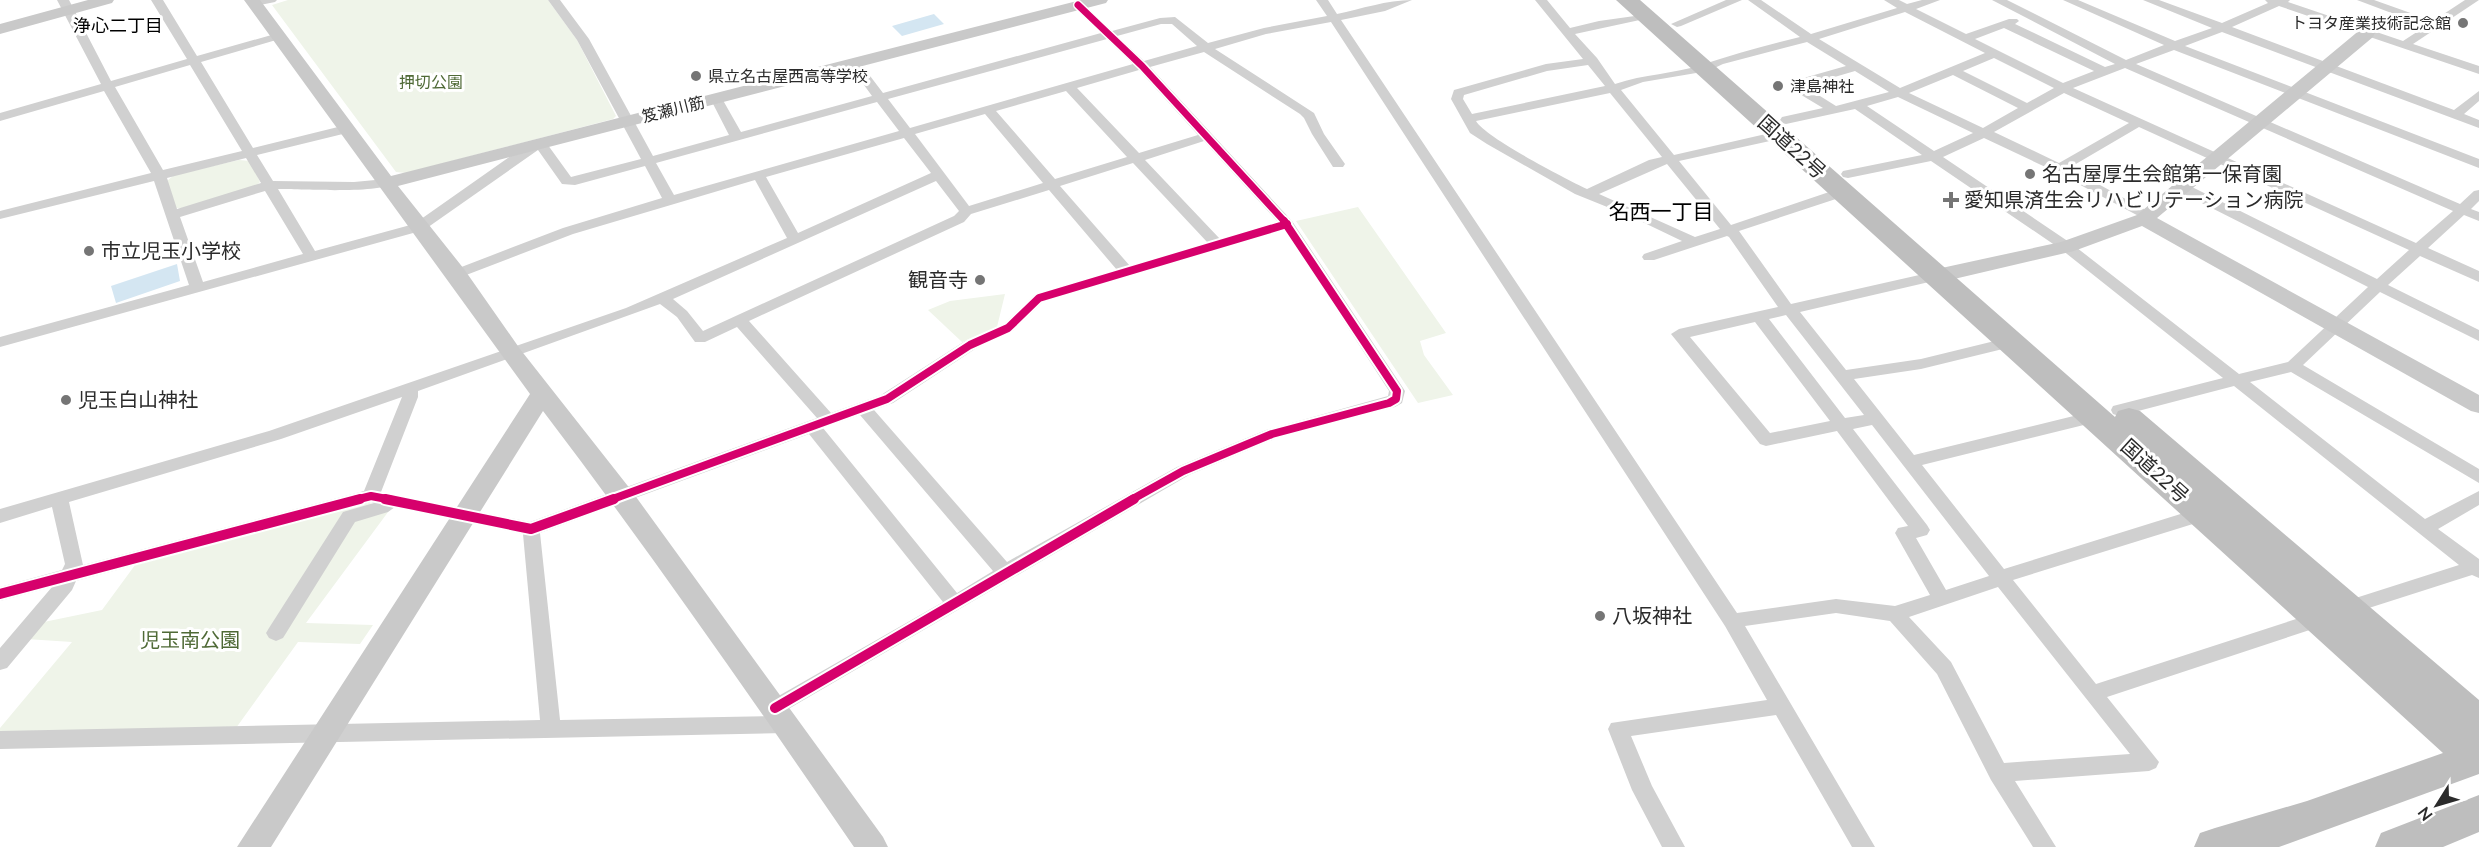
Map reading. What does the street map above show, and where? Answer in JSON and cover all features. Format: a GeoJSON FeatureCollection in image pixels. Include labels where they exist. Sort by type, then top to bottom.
{"type":"FeatureCollection","features":[{"type":"Feature","properties":{"kind":"highway","name":"国道22号"},"geometry":{"type":"LineString","coordinates":[[1641,5],[1677,24],[1711,65]]}},
{"type":"Feature","properties":{"kind":"highway","name":"国道22号"},"geometry":{"type":"LineString","coordinates":[[1641,5],[2334,614],[2476,758],[2307,820],[2215,847]]}},
{"type":"Feature","properties":{"kind":"highway","name":"国道22号"},"geometry":{"type":"LineString","coordinates":[[1948,274],[2011,342],[2107,413],[2203,514],[2479,723]]}},
{"type":"Feature","properties":{"kind":"highway"},"geometry":{"type":"LineString","coordinates":[[2396,847],[2479,813]]}},
{"type":"Feature","properties":{"kind":"street"},"geometry":{"type":"LineString","coordinates":[[0,29],[66,5],[106,0]]}},
{"type":"Feature","properties":{"kind":"street"},"geometry":{"type":"LineString","coordinates":[[157,0],[312,257]]}},
{"type":"Feature","properties":{"kind":"street"},"geometry":{"type":"LineString","coordinates":[[555,0],[583,39],[670,200]]}},
{"type":"Feature","properties":{"kind":"street","name":"笈瀬川筋"},"geometry":{"type":"LineString","coordinates":[[386,183],[498,163],[538,144],[1100,0]]}},
{"type":"Feature","properties":{"kind":"street"},"geometry":{"type":"LineString","coordinates":[[1322,0],[1732,621],[1864,847]]}},
{"type":"Feature","properties":{"kind":"street"},"geometry":{"type":"LineString","coordinates":[[456,274],[568,231],[670,200],[1264,31],[1381,9],[1406,0]]}},
{"type":"Feature","properties":{"kind":"street"},"geometry":{"type":"LineString","coordinates":[[1541,0],[1593,61],[1728,230],[1734,234],[1875,419],[2092,694],[2149,762],[1998,773]]}},
{"type":"Feature","properties":{"kind":"street"},"geometry":{"type":"LineString","coordinates":[[1677,24],[1736,0]]}},
{"type":"Feature","properties":{"kind":"street"},"geometry":{"type":"LineString","coordinates":[[1755,0],[1809,38],[1899,93],[2059,168],[2479,405]]}},
{"type":"Feature","properties":{"kind":"street"},"geometry":{"type":"LineString","coordinates":[[1890,0],[2063,88],[2479,277]]}},
{"type":"Feature","properties":{"kind":"street"},"geometry":{"type":"LineString","coordinates":[[1468,119],[1711,65],[1934,0]]}},
{"type":"Feature","properties":{"kind":"street"},"geometry":{"type":"LineString","coordinates":[[1998,0],[2030,14],[2123,63],[2479,217]]}},
{"type":"Feature","properties":{"kind":"street"},"geometry":{"type":"LineString","coordinates":[[2069,0],[2173,45],[2479,164]]}},
{"type":"Feature","properties":{"kind":"street"},"geometry":{"type":"LineString","coordinates":[[2149,0],[2479,124]]}},
{"type":"Feature","properties":{"kind":"street"},"geometry":{"type":"LineString","coordinates":[[2363,0],[2434,25]]}},
{"type":"Feature","properties":{"kind":"street"},"geometry":{"type":"LineString","coordinates":[[2450,0],[2469,3]]}},
{"type":"Feature","properties":{"kind":"street"},"geometry":{"type":"LineString","coordinates":[[260,1],[279,36],[346,129],[621,497],[781,716],[872,847]]}},
{"type":"Feature","properties":{"kind":"street"},"geometry":{"type":"LineString","coordinates":[[1649,257],[1728,230],[1846,183],[1933,157],[1985,132],[2063,88],[2123,63],[2221,28],[2277,1],[2479,70]]}},
{"type":"Feature","properties":{"kind":"street"},"geometry":{"type":"LineString","coordinates":[[2404,45],[2469,3]]}},
{"type":"Feature","properties":{"kind":"street"},"geometry":{"type":"LineString","coordinates":[[66,5],[108,86],[159,176],[197,287]]}},
{"type":"Feature","properties":{"kind":"street"},"geometry":{"type":"LineString","coordinates":[[0,740],[551,729],[781,716],[1005,572],[1206,461],[1272,434],[1389,403],[1396,399],[1397,391],[1287,224],[1142,66],[1078,5]]}},
{"type":"Feature","properties":{"kind":"street"},"geometry":{"type":"LineString","coordinates":[[1568,33],[1599,24],[1641,5]]}},
{"type":"Feature","properties":{"kind":"street"},"geometry":{"type":"LineString","coordinates":[[1966,38],[2030,14]]}},
{"type":"Feature","properties":{"kind":"street"},"geometry":{"type":"LineString","coordinates":[[538,144],[567,181],[575,181],[1160,21],[1175,20],[1206,48],[1310,116],[1318,134],[1338,164]]}},
{"type":"Feature","properties":{"kind":"street"},"geometry":{"type":"LineString","coordinates":[[2005,24],[2103,71]]}},
{"type":"Feature","properties":{"kind":"street"},"geometry":{"type":"LineString","coordinates":[[1875,419],[1839,424],[1766,440],[1679,334],[2067,247],[2146,218],[2367,33]]}},
{"type":"Feature","properties":{"kind":"street"},"geometry":{"type":"LineString","coordinates":[[0,117],[279,36]]}},
{"type":"Feature","properties":{"kind":"street"},"geometry":{"type":"LineString","coordinates":[[1588,194],[1642,167],[1899,93],[1995,53]]}},
{"type":"Feature","properties":{"kind":"street"},"geometry":{"type":"LineString","coordinates":[[1593,61],[1546,68],[1458,93],[1457,99],[1475,130],[1492,141],[1588,194],[1638,214],[1695,242]]}},
{"type":"Feature","properties":{"kind":"street"},"geometry":{"type":"LineString","coordinates":[[854,63],[966,211]]}},
{"type":"Feature","properties":{"kind":"street"},"geometry":{"type":"LineString","coordinates":[[1835,110],[1797,87],[1797,84],[1856,67]]}},
{"type":"Feature","properties":{"kind":"street"},"geometry":{"type":"LineString","coordinates":[[1953,70],[2027,108]]}},
{"type":"Feature","properties":{"kind":"street"},"geometry":{"type":"LineString","coordinates":[[1069,87],[1218,245]]}},
{"type":"Feature","properties":{"kind":"street"},"geometry":{"type":"LineString","coordinates":[[2456,115],[2479,95]]}},
{"type":"Feature","properties":{"kind":"street"},"geometry":{"type":"LineString","coordinates":[[716,98],[737,137]]}},
{"type":"Feature","properties":{"kind":"street"},"geometry":{"type":"LineString","coordinates":[[1857,105],[2067,247],[2478,568]]}},
{"type":"Feature","properties":{"kind":"street"},"geometry":{"type":"LineString","coordinates":[[988,110],[1128,273]]}},
{"type":"Feature","properties":{"kind":"street"},"geometry":{"type":"LineString","coordinates":[[2059,168],[2139,122]]}},
{"type":"Feature","properties":{"kind":"street"},"geometry":{"type":"LineString","coordinates":[[0,215],[346,129]]}},
{"type":"Feature","properties":{"kind":"street"},"geometry":{"type":"LineString","coordinates":[[663,299],[682,314],[700,338],[959,219],[966,211],[1207,136]]}},
{"type":"Feature","properties":{"kind":"street"},"geometry":{"type":"LineString","coordinates":[[0,342],[419,227],[498,163]]}},
{"type":"Feature","properties":{"kind":"street"},"geometry":{"type":"LineString","coordinates":[[0,516],[275,435],[512,354],[663,299],[938,175]]}},
{"type":"Feature","properties":{"kind":"street"},"geometry":{"type":"LineString","coordinates":[[759,176],[795,240]]}},
{"type":"Feature","properties":{"kind":"street"},"geometry":{"type":"LineString","coordinates":[[172,215],[270,185],[354,186],[386,183]]}},
{"type":"Feature","properties":{"kind":"street"},"geometry":{"type":"LineString","coordinates":[[2183,188],[2479,336]]}},
{"type":"Feature","properties":{"kind":"street"},"geometry":{"type":"LineString","coordinates":[[1909,462],[2294,366],[2335,325],[2479,194]]}},
{"type":"Feature","properties":{"kind":"street"},"geometry":{"type":"LineString","coordinates":[[0,594],[370,496],[531,529],[887,399],[970,345],[1008,328],[1039,298],[1287,224]]}},
{"type":"Feature","properties":{"kind":"street"},"geometry":{"type":"LineString","coordinates":[[1759,316],[1921,530],[1904,533],[1941,598]]}},
{"type":"Feature","properties":{"kind":"street"},"geometry":{"type":"LineString","coordinates":[[739,320],[821,424],[956,604]]}},
{"type":"Feature","properties":{"kind":"street"},"geometry":{"type":"LineString","coordinates":[[1842,376],[1921,364],[2011,342]]}},
{"type":"Feature","properties":{"kind":"street"},"geometry":{"type":"LineString","coordinates":[[2294,366],[2479,477]]}},
{"type":"Feature","properties":{"kind":"street"},"geometry":{"type":"LineString","coordinates":[[370,496],[410,397],[410,388]]}},
{"type":"Feature","properties":{"kind":"street"},"geometry":{"type":"LineString","coordinates":[[253,847],[542,394]]}},
{"type":"Feature","properties":{"kind":"street"},"geometry":{"type":"LineString","coordinates":[[863,408],[1005,572]]}},
{"type":"Feature","properties":{"kind":"street"},"geometry":{"type":"LineString","coordinates":[[2424,528],[2479,497]]}},
{"type":"Feature","properties":{"kind":"street"},"geometry":{"type":"LineString","coordinates":[[0,662],[65,585],[74,564],[59,498]]}},
{"type":"Feature","properties":{"kind":"street"},"geometry":{"type":"LineString","coordinates":[[276,633],[349,517],[382,507],[391,501]]}},
{"type":"Feature","properties":{"kind":"street"},"geometry":{"type":"LineString","coordinates":[[1732,621],[1836,606],[1895,614],[2000,578],[2203,514]]}},
{"type":"Feature","properties":{"kind":"street"},"geometry":{"type":"LineString","coordinates":[[531,529],[551,729]]}},
{"type":"Feature","properties":{"kind":"street"},"geometry":{"type":"LineString","coordinates":[[2092,694],[2478,568]]}},
{"type":"Feature","properties":{"kind":"street"},"geometry":{"type":"LineString","coordinates":[[1895,614],[1944,668],[1998,773],[2045,847]]}},
{"type":"Feature","properties":{"kind":"street"},"geometry":{"type":"LineString","coordinates":[[1674,847],[1643,790],[1618,729],[1782,705]]}},
{"type":"Feature","properties":{"kind":"green space","name":"押切公園"},"geometry":{"type":"Polygon","coordinates":[[[288,0],[548,0],[577,40],[616,116],[613,119],[406,173],[396,172],[272,5],[288,0]]]}},
{"type":"Feature","properties":{"kind":"green space"},"geometry":{"type":"Polygon","coordinates":[[[239,160],[250,161],[260,182],[255,187],[185,208],[176,208],[167,181],[174,175],[239,160]]]}},
{"type":"Feature","properties":{"kind":"green space"},"geometry":{"type":"Polygon","coordinates":[[[1358,207],[1446,333],[1420,341],[1424,355],[1453,395],[1418,403],[1296,221],[1358,207]]]}},
{"type":"Feature","properties":{"kind":"green space"},"geometry":{"type":"Polygon","coordinates":[[[1005,294],[997,327],[962,342],[928,310],[950,301],[1005,294]]]}},
{"type":"Feature","properties":{"kind":"green space","name":"児玉南公園"},"geometry":{"type":"Polygon","coordinates":[[[369,503],[391,508],[306,623],[373,625],[360,644],[298,642],[236,728],[0,733],[0,728],[72,642],[26,639],[39,623],[102,610],[138,561],[369,503]]]}},
{"type":"Feature","properties":{"kind":"water"},"geometry":{"type":"Polygon","coordinates":[[[934,14],[944,24],[902,36],[892,26],[934,14]]]}},
{"type":"Feature","properties":{"kind":"water"},"geometry":{"type":"Polygon","coordinates":[[[177,264],[180,281],[116,303],[111,286],[177,264]]]}},
{"type":"Feature","properties":{"kind":"cycle path"},"geometry":{"type":"LineString","coordinates":[[775,708],[955,604],[1005,572],[1183,471],[1272,434],[1389,403],[1396,399],[1397,391],[1287,224],[1142,66],[1078,5]]}},
{"type":"Feature","properties":{"kind":"cycle path"},"geometry":{"type":"LineString","coordinates":[[0,594],[371,496],[531,529],[887,399],[970,345],[1008,328],[1039,298],[1287,224]]}},
{"type":"Feature","properties":{"kind":"place","name":"トヨタ産業技術記念館"},"geometry":{"type":"Point","coordinates":[2463,23]}},
{"type":"Feature","properties":{"kind":"place","name":"県立名古屋西高等学校"},"geometry":{"type":"Point","coordinates":[696,76]}},
{"type":"Feature","properties":{"kind":"place","name":"津島神社"},"geometry":{"type":"Point","coordinates":[1778,86]}},
{"type":"Feature","properties":{"kind":"place","name":"名古屋厚生会館第一保育園"},"geometry":{"type":"Point","coordinates":[2030,174]}},
{"type":"Feature","properties":{"kind":"place","name":"愛知県済生会リハビリテーション病院"},"geometry":{"type":"Point","coordinates":[1951,200]}},
{"type":"Feature","properties":{"kind":"place","name":"市立児玉小学校"},"geometry":{"type":"Point","coordinates":[89,251]}},
{"type":"Feature","properties":{"kind":"place","name":"観音寺"},"geometry":{"type":"Point","coordinates":[980,280]}},
{"type":"Feature","properties":{"kind":"place","name":"児玉白山神社"},"geometry":{"type":"Point","coordinates":[66,400]}},
{"type":"Feature","properties":{"kind":"place","name":"八坂神社"},"geometry":{"type":"Point","coordinates":[1600,616]}},
{"type":"Feature","properties":{"kind":"district","name":"浄心二丁目"},"geometry":{"type":"Point","coordinates":[118,26]}},
{"type":"Feature","properties":{"kind":"district","name":"名西一丁目"},"geometry":{"type":"Point","coordinates":[1661,212]}}]}
